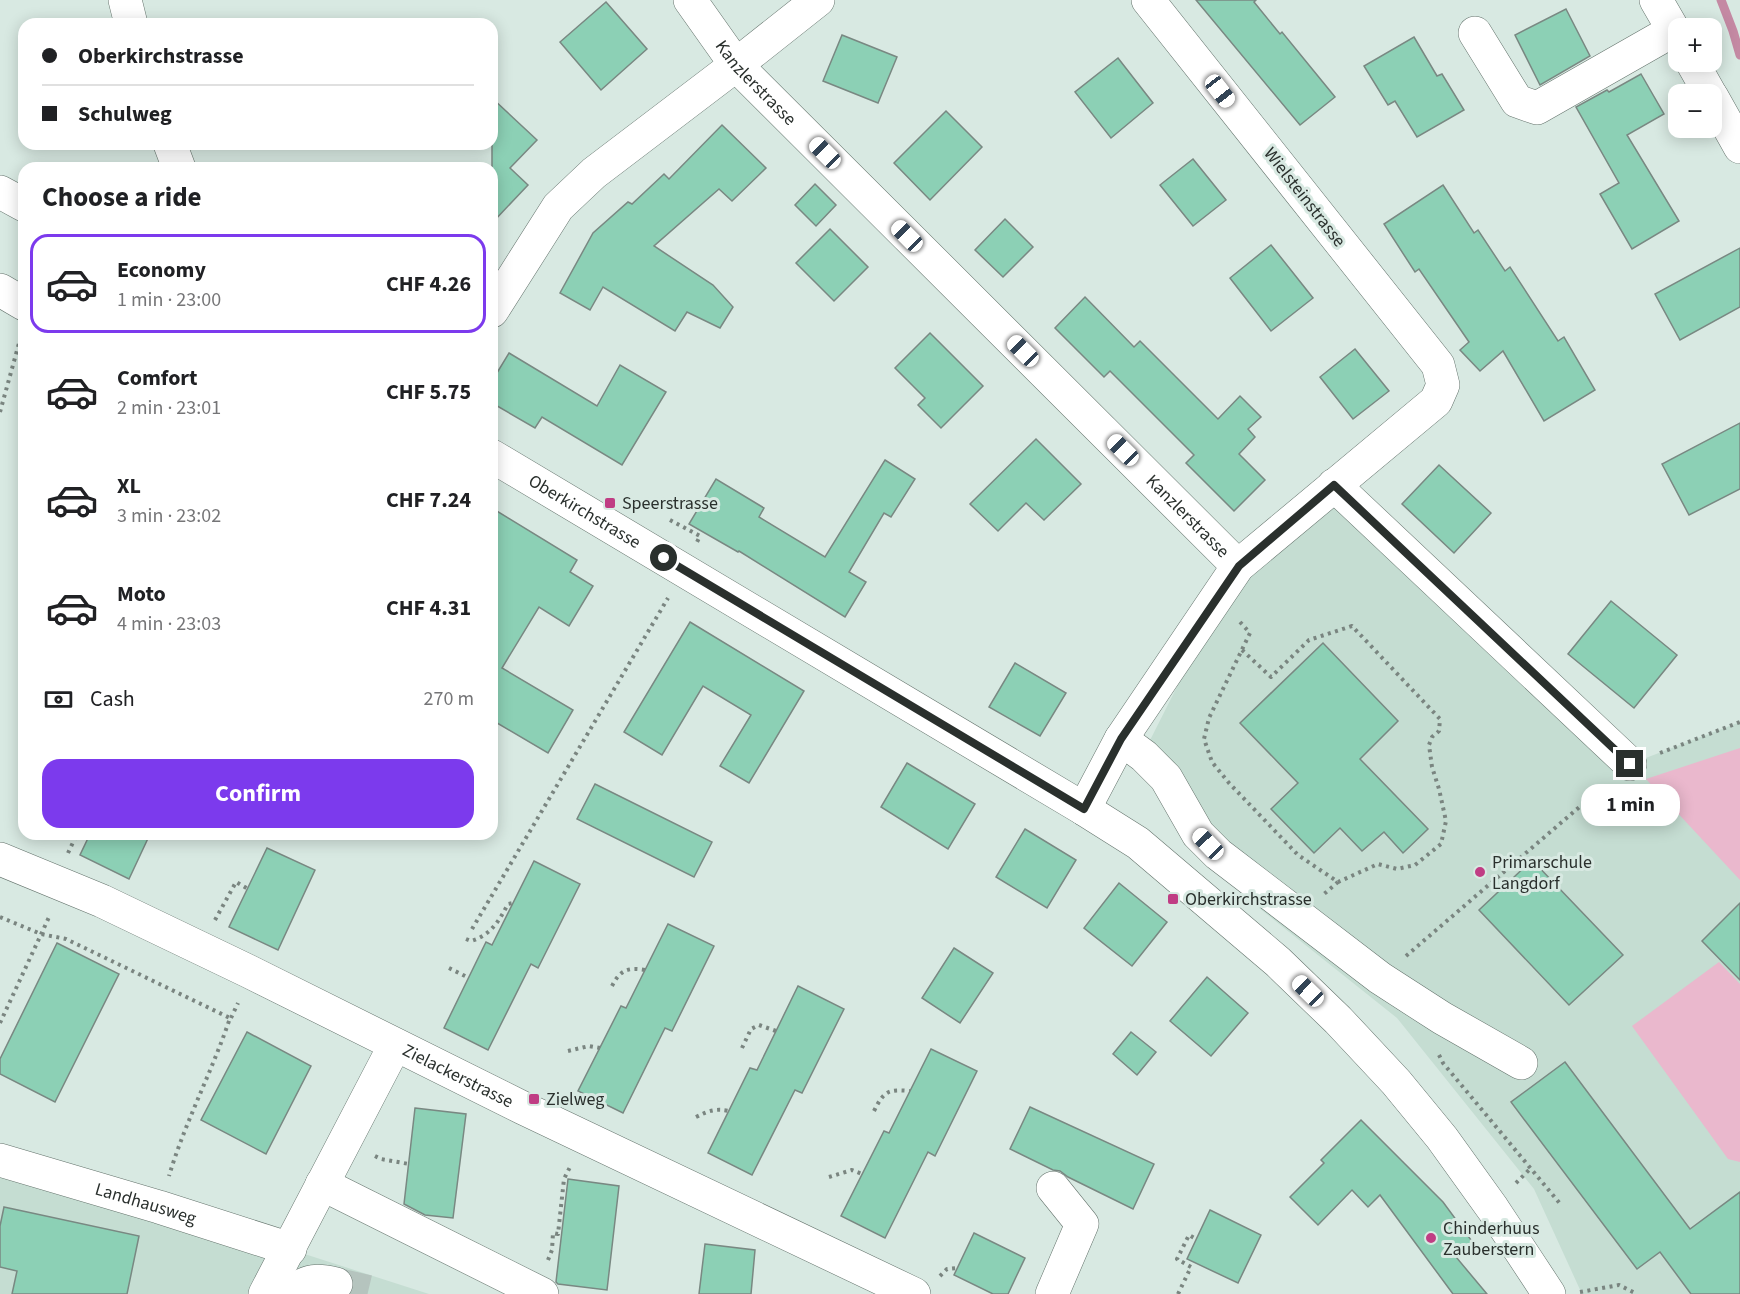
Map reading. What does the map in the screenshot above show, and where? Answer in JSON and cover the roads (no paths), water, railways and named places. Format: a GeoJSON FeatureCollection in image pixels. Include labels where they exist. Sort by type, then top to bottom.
{"type":"FeatureCollection","features":[{"type":"Feature","properties":{"kind":"street"},"geometry":{"type":"LineString","coordinates":[[125,0],[130,18]]}},
{"type":"Feature","properties":{"kind":"street","name":"Kanzlerstrasse"},"geometry":{"type":"LineString","coordinates":[[690,0],[736,65],[1239,566]]}},
{"type":"Feature","properties":{"kind":"street"},"geometry":{"type":"LineString","coordinates":[[498,302],[558,207],[594,173],[818,0]]}},
{"type":"Feature","properties":{"kind":"street","name":"Wielsteinstrasse"},"geometry":{"type":"LineString","coordinates":[[1148,0],[1438,365],[1443,385],[1436,401],[1334,485]]}},
{"type":"Feature","properties":{"kind":"street"},"geometry":{"type":"LineString","coordinates":[[1656,0],[1668,20]]}},
{"type":"Feature","properties":{"kind":"street"},"geometry":{"type":"LineString","coordinates":[[1475,33],[1516,101],[1537,108],[1668,38]]}},
{"type":"Feature","properties":{"kind":"street"},"geometry":{"type":"LineString","coordinates":[[1722,115],[1740,147]]}},
{"type":"Feature","properties":{"kind":"street"},"geometry":{"type":"LineString","coordinates":[[0,192],[18,202]]}},
{"type":"Feature","properties":{"kind":"street"},"geometry":{"type":"LineString","coordinates":[[0,290],[18,313]]}},
{"type":"Feature","properties":{"kind":"street","name":"Oberkirchstrasse"},"geometry":{"type":"LineString","coordinates":[[498,460],[1138,843],[1278,962],[1338,1020],[1396,1082],[1442,1138],[1493,1209],[1549,1294]]}},
{"type":"Feature","properties":{"kind":"street"},"geometry":{"type":"LineString","coordinates":[[1084,809],[1121,739],[1239,566],[1334,485],[1630,764]]}},
{"type":"Feature","properties":{"kind":"street"},"geometry":{"type":"LineString","coordinates":[[1121,739],[1144,756],[1166,778],[1198,834],[1218,854],[1380,978],[1442,1018],[1521,1062]]}},
{"type":"Feature","properties":{"kind":"street","name":"Zielackerstrasse"},"geometry":{"type":"LineString","coordinates":[[0,859],[102,901],[523,1108],[927,1286]]}},
{"type":"Feature","properties":{"kind":"street"},"geometry":{"type":"LineString","coordinates":[[265,1294],[396,1045]]}},
{"type":"Feature","properties":{"kind":"street","name":"Landhausweg"},"geometry":{"type":"LineString","coordinates":[[0,1160],[290,1249]]}},
{"type":"Feature","properties":{"kind":"street"},"geometry":{"type":"LineString","coordinates":[[322,1184],[542,1294]]}},
{"type":"Feature","properties":{"kind":"street"},"geometry":{"type":"LineString","coordinates":[[1052,1294],[1082,1224],[1053,1188]]}},
{"type":"Feature","properties":{"kind":"street"},"geometry":{"type":"LineString","coordinates":[[294,1294],[310,1281],[319,1280],[336,1284]]}},
{"type":"Feature","properties":{"kind":"waterway"},"geometry":{"type":"LineString","coordinates":[[1721,0],[1740,55]]}},
{"type":"Feature","properties":{"kind":"tunnel"},"geometry":{"type":"LineString","coordinates":[[336,1284],[378,1294]]}},
{"type":"Feature","properties":{"kind":"place","name":"Speerstrasse"},"geometry":{"type":"Point","coordinates":[610,503]}},
{"type":"Feature","properties":{"kind":"place","name":"Primarschule Langdorf"},"geometry":{"type":"Point","coordinates":[1480,872]}},
{"type":"Feature","properties":{"kind":"place","name":"Oberkirchstrasse"},"geometry":{"type":"Point","coordinates":[1173,899]}},
{"type":"Feature","properties":{"kind":"place","name":"Zielweg"},"geometry":{"type":"Point","coordinates":[534,1099]}},
{"type":"Feature","properties":{"kind":"place","name":"Chinderhuus Zauberstern"},"geometry":{"type":"Point","coordinates":[1431,1238]}}]}
